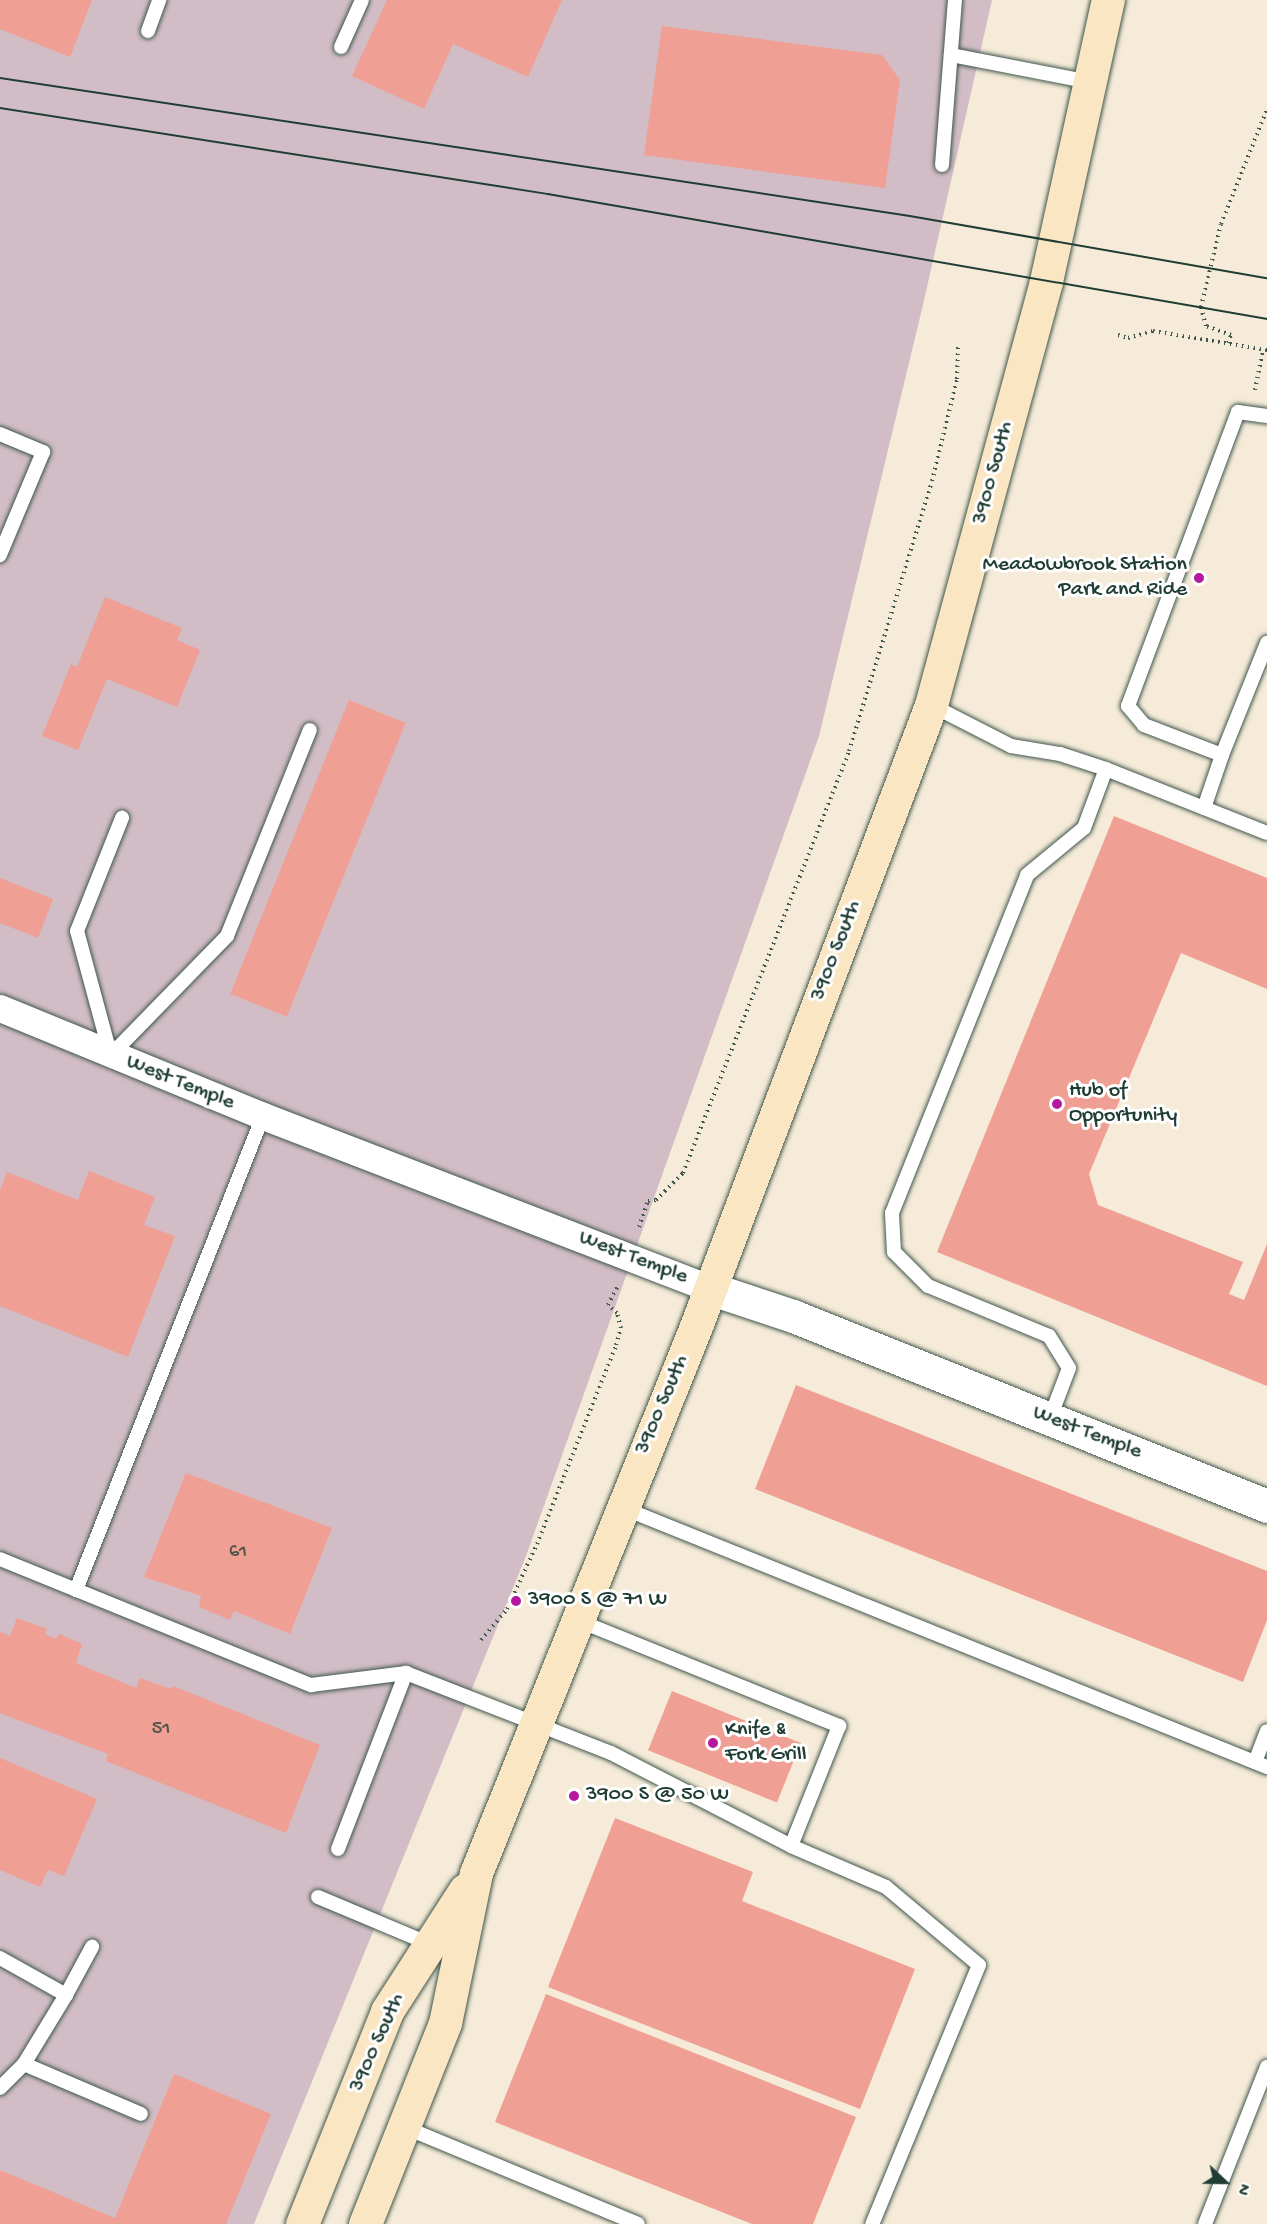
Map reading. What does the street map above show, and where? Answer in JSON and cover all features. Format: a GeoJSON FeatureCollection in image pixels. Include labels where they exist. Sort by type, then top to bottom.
{"type":"FeatureCollection","features":[{"type":"Feature","properties":{"kind":"main road","name":"3900 South"},"geometry":{"type":"LineString","coordinates":[[365,2224],[445,2023],[476,1873],[710,1288],[931,705],[1046,280],[1108,0]]}},
{"type":"Feature","properties":{"kind":"main road","name":"3900 South"},"geometry":{"type":"LineString","coordinates":[[302,2224],[387,2011],[476,1873]]}},
{"type":"Feature","properties":{"kind":"street","name":"West Temple"},"geometry":{"type":"LineString","coordinates":[[0,1008],[263,1116],[710,1288],[793,1316],[1267,1506]]}},
{"type":"Feature","properties":{"kind":"lane"},"geometry":{"type":"LineString","coordinates":[[147,31],[159,0]]}},
{"type":"Feature","properties":{"kind":"lane"},"geometry":{"type":"LineString","coordinates":[[341,47],[362,0]]}},
{"type":"Feature","properties":{"kind":"lane"},"geometry":{"type":"LineString","coordinates":[[942,165],[955,0]]}},
{"type":"Feature","properties":{"kind":"lane"},"geometry":{"type":"LineString","coordinates":[[951,54],[1090,82]]}},
{"type":"Feature","properties":{"kind":"lane"},"geometry":{"type":"LineString","coordinates":[[1222,755],[1144,725],[1128,706],[1238,412],[1267,417]]}},
{"type":"Feature","properties":{"kind":"lane"},"geometry":{"type":"LineString","coordinates":[[0,434],[43,452],[0,555]]}},
{"type":"Feature","properties":{"kind":"lane"},"geometry":{"type":"LineString","coordinates":[[1204,808],[1222,755],[1267,643]]}},
{"type":"Feature","properties":{"kind":"lane"},"geometry":{"type":"LineString","coordinates":[[931,705],[1011,746],[1060,754],[1106,769],[1267,833]]}},
{"type":"Feature","properties":{"kind":"lane"},"geometry":{"type":"LineString","coordinates":[[123,818],[76,932],[111,1055],[227,936],[310,730]]}},
{"type":"Feature","properties":{"kind":"lane"},"geometry":{"type":"LineString","coordinates":[[1050,1418],[1069,1368],[1049,1336],[928,1286],[894,1252],[892,1213],[1027,875],[1084,828],[1106,769]]}},
{"type":"Feature","properties":{"kind":"lane"},"geometry":{"type":"LineString","coordinates":[[76,1590],[263,1116]]}},
{"type":"Feature","properties":{"kind":"lane"},"geometry":{"type":"LineString","coordinates":[[621,1508],[1261,1764],[1267,1731]]}},
{"type":"Feature","properties":{"kind":"lane"},"geometry":{"type":"LineString","coordinates":[[0,1559],[311,1685],[406,1673],[611,1753],[791,1846],[886,1887],[979,1965],[872,2224]]}},
{"type":"Feature","properties":{"kind":"lane"},"geometry":{"type":"LineString","coordinates":[[577,1620],[839,1726],[791,1846]]}},
{"type":"Feature","properties":{"kind":"lane"},"geometry":{"type":"LineString","coordinates":[[338,1849],[406,1673]]}},
{"type":"Feature","properties":{"kind":"lane"},"geometry":{"type":"LineString","coordinates":[[318,1897],[430,1944]]}},
{"type":"Feature","properties":{"kind":"lane"},"geometry":{"type":"LineString","coordinates":[[0,2088],[24,2064],[92,1947]]}},
{"type":"Feature","properties":{"kind":"lane"},"geometry":{"type":"LineString","coordinates":[[0,1958],[66,1995]]}},
{"type":"Feature","properties":{"kind":"lane"},"geometry":{"type":"LineString","coordinates":[[24,2064],[141,2114]]}},
{"type":"Feature","properties":{"kind":"lane"},"geometry":{"type":"LineString","coordinates":[[1205,2224],[1267,2067]]}},
{"type":"Feature","properties":{"kind":"lane"},"geometry":{"type":"LineString","coordinates":[[404,2127],[638,2224]]}},
{"type":"Feature","properties":{"kind":"path"},"geometry":{"type":"LineString","coordinates":[[1228,343],[1232,335],[1206,326],[1201,308],[1221,224],[1267,109]]}},
{"type":"Feature","properties":{"kind":"path"},"geometry":{"type":"LineString","coordinates":[[1118,336],[1128,338],[1152,331],[1265,350],[1251,414]]}},
{"type":"Feature","properties":{"kind":"path"},"geometry":{"type":"LineString","coordinates":[[646,1206],[683,1173],[849,752],[932,481],[957,379],[958,345]]}},
{"type":"Feature","properties":{"kind":"path"},"geometry":{"type":"LineString","coordinates":[[481,1640],[507,1609],[537,1544],[616,1345],[621,1328],[617,1313],[608,1305],[612,1303]]}},
{"type":"Feature","properties":{"kind":"shaded area"},"geometry":{"type":"Polygon","coordinates":[[[0,0],[992,0],[922,309],[819,736],[526,1556],[254,2224],[0,2224],[0,0]]]}},
{"type":"Feature","properties":{"kind":"building"},"geometry":{"type":"Polygon","coordinates":[[[0,0],[92,0],[70,57],[0,29],[0,0]]]}},
{"type":"Feature","properties":{"kind":"building"},"geometry":{"type":"Polygon","coordinates":[[[387,0],[562,0],[528,77],[453,44],[424,109],[352,76],[387,0]]]}},
{"type":"Feature","properties":{"kind":"building"},"geometry":{"type":"Polygon","coordinates":[[[662,26],[882,55],[900,80],[885,188],[644,155],[662,26]]]}},
{"type":"Feature","properties":{"kind":"building"},"geometry":{"type":"Polygon","coordinates":[[[105,597],[182,628],[177,640],[200,650],[177,707],[107,679],[78,750],[42,736],[71,664],[77,667],[105,597]]]}},
{"type":"Feature","properties":{"kind":"building"},"geometry":{"type":"Polygon","coordinates":[[[349,700],[406,723],[287,1017],[230,994],[349,700]]]}},
{"type":"Feature","properties":{"kind":"building","name":"Hub of Opportunity"},"geometry":{"type":"Polygon","coordinates":[[[1114,816],[1267,878],[1267,989],[1181,953],[1089,1174],[1098,1205],[1243,1262],[1229,1294],[1244,1300],[1267,1244],[1267,1386],[937,1252],[1114,816]]]}},
{"type":"Feature","properties":{"kind":"building"},"geometry":{"type":"Polygon","coordinates":[[[0,878],[53,899],[38,938],[0,923],[0,878]]]}},
{"type":"Feature","properties":{"kind":"building"},"geometry":{"type":"Polygon","coordinates":[[[89,1171],[155,1197],[144,1225],[175,1236],[128,1357],[0,1306],[0,1190],[7,1172],[78,1200],[89,1171]]]}},
{"type":"Feature","properties":{"kind":"building"},"geometry":{"type":"Polygon","coordinates":[[[796,1385],[1267,1571],[1267,1620],[1243,1682],[755,1489],[796,1385]]]}},
{"type":"Feature","properties":{"kind":"building"},"geometry":{"type":"Polygon","coordinates":[[[186,1473],[332,1528],[290,1634],[234,1611],[230,1620],[199,1607],[201,1596],[144,1577],[186,1473]]]}},
{"type":"Feature","properties":{"kind":"building"},"geometry":{"type":"Polygon","coordinates":[[[17,1618],[47,1629],[45,1634],[56,1639],[59,1634],[82,1644],[76,1663],[136,1688],[140,1678],[171,1689],[173,1686],[320,1745],[286,1833],[106,1761],[108,1754],[0,1713],[0,1632],[10,1636],[17,1618]]]}},
{"type":"Feature","properties":{"kind":"building"},"geometry":{"type":"Polygon","coordinates":[[[672,1691],[801,1743],[777,1802],[648,1750],[672,1691]]]}},
{"type":"Feature","properties":{"kind":"building"},"geometry":{"type":"Polygon","coordinates":[[[0,1758],[97,1799],[64,1876],[48,1870],[40,1887],[0,1870],[0,1758]]]}},
{"type":"Feature","properties":{"kind":"building"},"geometry":{"type":"Polygon","coordinates":[[[615,1818],[753,1872],[742,1901],[915,1969],[860,2109],[548,1987],[615,1818]]]}},
{"type":"Feature","properties":{"kind":"building"},"geometry":{"type":"Polygon","coordinates":[[[546,1994],[856,2117],[813,2224],[752,2224],[495,2122],[546,1994]]]}},
{"type":"Feature","properties":{"kind":"building"},"geometry":{"type":"Polygon","coordinates":[[[174,2074],[271,2114],[226,2224],[0,2224],[0,2170],[115,2218],[174,2074]]]}},
{"type":"Feature","properties":{"kind":"tram line"},"geometry":{"type":"LineString","coordinates":[[0,78],[910,216],[1267,278]]}},
{"type":"Feature","properties":{"kind":"tram line"},"geometry":{"type":"LineString","coordinates":[[0,108],[548,194],[1267,319]]}},
{"type":"Feature","properties":{"kind":"place","name":"Meadowbrook Station Park and Ride"},"geometry":{"type":"Point","coordinates":[1199,578]}},
{"type":"Feature","properties":{"kind":"place","name":"Hub of Opportunity"},"geometry":{"type":"Point","coordinates":[1057,1104]}},
{"type":"Feature","properties":{"kind":"place","name":"3900 S @ 71 W"},"geometry":{"type":"Point","coordinates":[516,1601]}},
{"type":"Feature","properties":{"kind":"place","name":"Knife & Fork Grill"},"geometry":{"type":"Point","coordinates":[713,1743]}},
{"type":"Feature","properties":{"kind":"place","name":"3900 S @ 50 W"},"geometry":{"type":"Point","coordinates":[574,1796]}}]}
